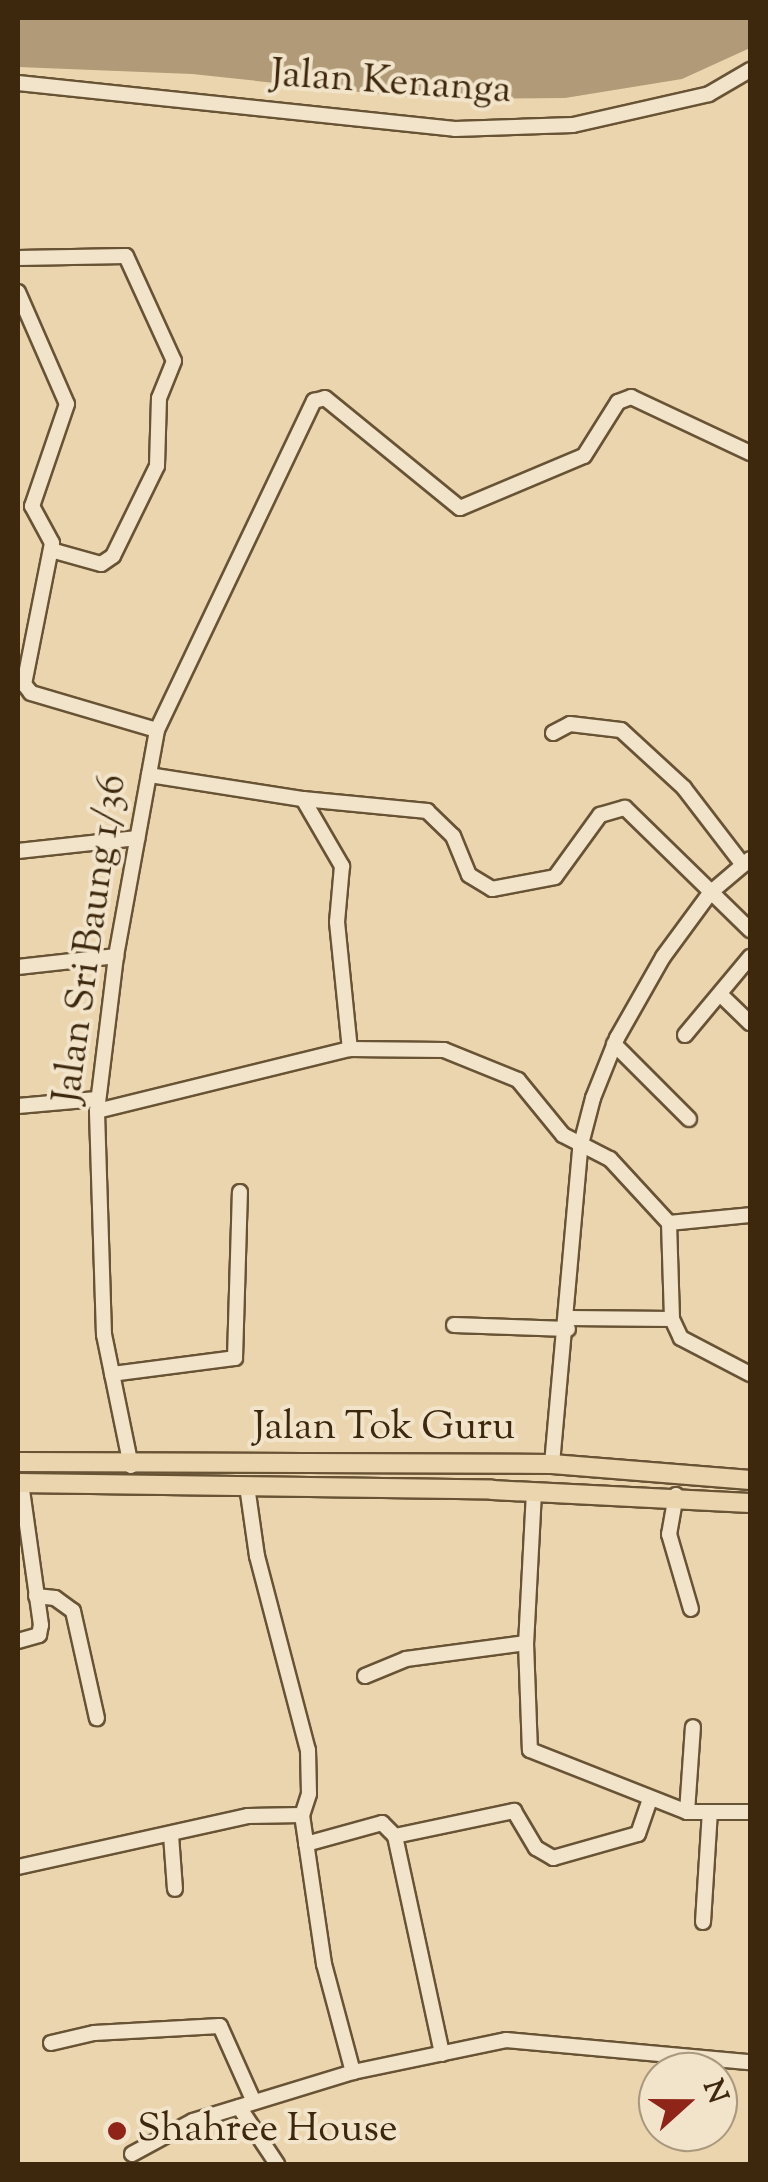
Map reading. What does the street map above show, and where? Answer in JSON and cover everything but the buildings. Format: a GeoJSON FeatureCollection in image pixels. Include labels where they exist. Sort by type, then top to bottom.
{"type":"FeatureCollection","features":[{"type":"Feature","properties":{"kind":"main road","name":"Jalan Tok Guru"},"geometry":{"type":"LineString","coordinates":[[18,1462],[131,1466],[552,1464],[750,1480]]}},
{"type":"Feature","properties":{"kind":"main road"},"geometry":{"type":"LineString","coordinates":[[492,1490],[493,1465]]}},
{"type":"Feature","properties":{"kind":"main road","name":"Jalan Tok Guru"},"geometry":{"type":"LineString","coordinates":[[20,1483],[492,1490],[676,1496],[750,1503]]}},
{"type":"Feature","properties":{"kind":"street","name":"Jalan Kenanga"},"geometry":{"type":"LineString","coordinates":[[18,82],[455,129],[573,125],[709,94],[750,70]]}},
{"type":"Feature","properties":{"kind":"street"},"geometry":{"type":"LineString","coordinates":[[18,258],[126,256],[174,361],[158,398],[157,466],[113,556],[101,564],[51,550]]}},
{"type":"Feature","properties":{"kind":"street"},"geometry":{"type":"LineString","coordinates":[[18,292],[67,404],[32,506],[51,550],[24,684],[31,692],[157,730]]}},
{"type":"Feature","properties":{"kind":"street","name":"Jalan Sri Baung 1/36"},"geometry":{"type":"LineString","coordinates":[[131,1466],[104,1335],[97,1105],[116,956],[157,730],[316,399],[325,398],[460,508],[584,456],[618,402],[631,397],[750,453]]}},
{"type":"Feature","properties":{"kind":"street"},"geometry":{"type":"LineString","coordinates":[[552,1464],[569,1324],[580,1148],[614,1044],[662,956],[710,892],[747,862],[684,788],[621,730],[570,724],[554,733]]}},
{"type":"Feature","properties":{"kind":"street"},"geometry":{"type":"LineString","coordinates":[[148,776],[303,799],[427,811],[453,836],[469,876],[492,889],[562,872],[600,815],[625,808],[750,930]]}},
{"type":"Feature","properties":{"kind":"street"},"geometry":{"type":"LineString","coordinates":[[303,799],[342,866],[337,922],[350,1049]]}},
{"type":"Feature","properties":{"kind":"street"},"geometry":{"type":"LineString","coordinates":[[18,851],[137,838]]}},
{"type":"Feature","properties":{"kind":"street"},"geometry":{"type":"LineString","coordinates":[[18,967],[116,956]]}},
{"type":"Feature","properties":{"kind":"street"},"geometry":{"type":"LineString","coordinates":[[685,1036],[722,996],[750,957]]}},
{"type":"Feature","properties":{"kind":"street"},"geometry":{"type":"LineString","coordinates":[[722,996],[750,1023]]}},
{"type":"Feature","properties":{"kind":"street"},"geometry":{"type":"LineString","coordinates":[[614,1044],[689,1119]]}},
{"type":"Feature","properties":{"kind":"street"},"geometry":{"type":"LineString","coordinates":[[18,1106],[97,1105],[350,1049],[444,1050],[516,1079],[580,1148],[610,1159],[668,1223],[672,1319],[681,1338],[750,1374]]}},
{"type":"Feature","properties":{"kind":"street"},"geometry":{"type":"LineString","coordinates":[[112,1374],[235,1358],[240,1192]]}},
{"type":"Feature","properties":{"kind":"street"},"geometry":{"type":"LineString","coordinates":[[668,1223],[750,1215]]}},
{"type":"Feature","properties":{"kind":"street"},"geometry":{"type":"LineString","coordinates":[[454,1325],[672,1319]]}},
{"type":"Feature","properties":{"kind":"street"},"geometry":{"type":"LineString","coordinates":[[18,1641],[39,1635],[20,1483]]}},
{"type":"Feature","properties":{"kind":"street"},"geometry":{"type":"LineString","coordinates":[[246,1486],[257,1556],[308,1750],[311,1780],[302,1815],[306,1844],[324,1964],[353,2072]]}},
{"type":"Feature","properties":{"kind":"street"},"geometry":{"type":"LineString","coordinates":[[534,1492],[526,1643],[530,1750],[649,1802],[687,1812],[750,1812]]}},
{"type":"Feature","properties":{"kind":"street"},"geometry":{"type":"LineString","coordinates":[[676,1496],[670,1534],[691,1608]]}},
{"type":"Feature","properties":{"kind":"street"},"geometry":{"type":"LineString","coordinates":[[36,1596],[55,1598],[73,1611],[97,1718]]}},
{"type":"Feature","properties":{"kind":"street"},"geometry":{"type":"LineString","coordinates":[[365,1676],[406,1658],[526,1643]]}},
{"type":"Feature","properties":{"kind":"street"},"geometry":{"type":"LineString","coordinates":[[687,1812],[693,1727]]}},
{"type":"Feature","properties":{"kind":"street"},"geometry":{"type":"LineString","coordinates":[[394,1836],[514,1811],[536,1848],[553,1858],[638,1834],[649,1802]]}},
{"type":"Feature","properties":{"kind":"street"},"geometry":{"type":"LineString","coordinates":[[703,1922],[710,1812]]}},
{"type":"Feature","properties":{"kind":"street"},"geometry":{"type":"LineString","coordinates":[[18,1867],[248,1816],[302,1815]]}},
{"type":"Feature","properties":{"kind":"street"},"geometry":{"type":"LineString","coordinates":[[306,1844],[382,1823],[394,1836],[442,2054]]}},
{"type":"Feature","properties":{"kind":"street"},"geometry":{"type":"LineString","coordinates":[[171,1835],[175,1889]]}},
{"type":"Feature","properties":{"kind":"street"},"geometry":{"type":"LineString","coordinates":[[51,2043],[94,2033],[220,2026],[247,2104],[277,2164]]}},
{"type":"Feature","properties":{"kind":"street"},"geometry":{"type":"LineString","coordinates":[[132,2154],[193,2121],[353,2072],[526,2038],[750,2062]]}},
{"type":"Feature","properties":{"kind":"shaded area"},"geometry":{"type":"Polygon","coordinates":[[[18,18],[750,18],[750,48],[682,79],[565,98],[425,99],[192,74],[18,67],[18,18]]]}},
{"type":"Feature","properties":{"kind":"place","name":"Shahree House"},"geometry":{"type":"Point","coordinates":[117,2131]}}]}
